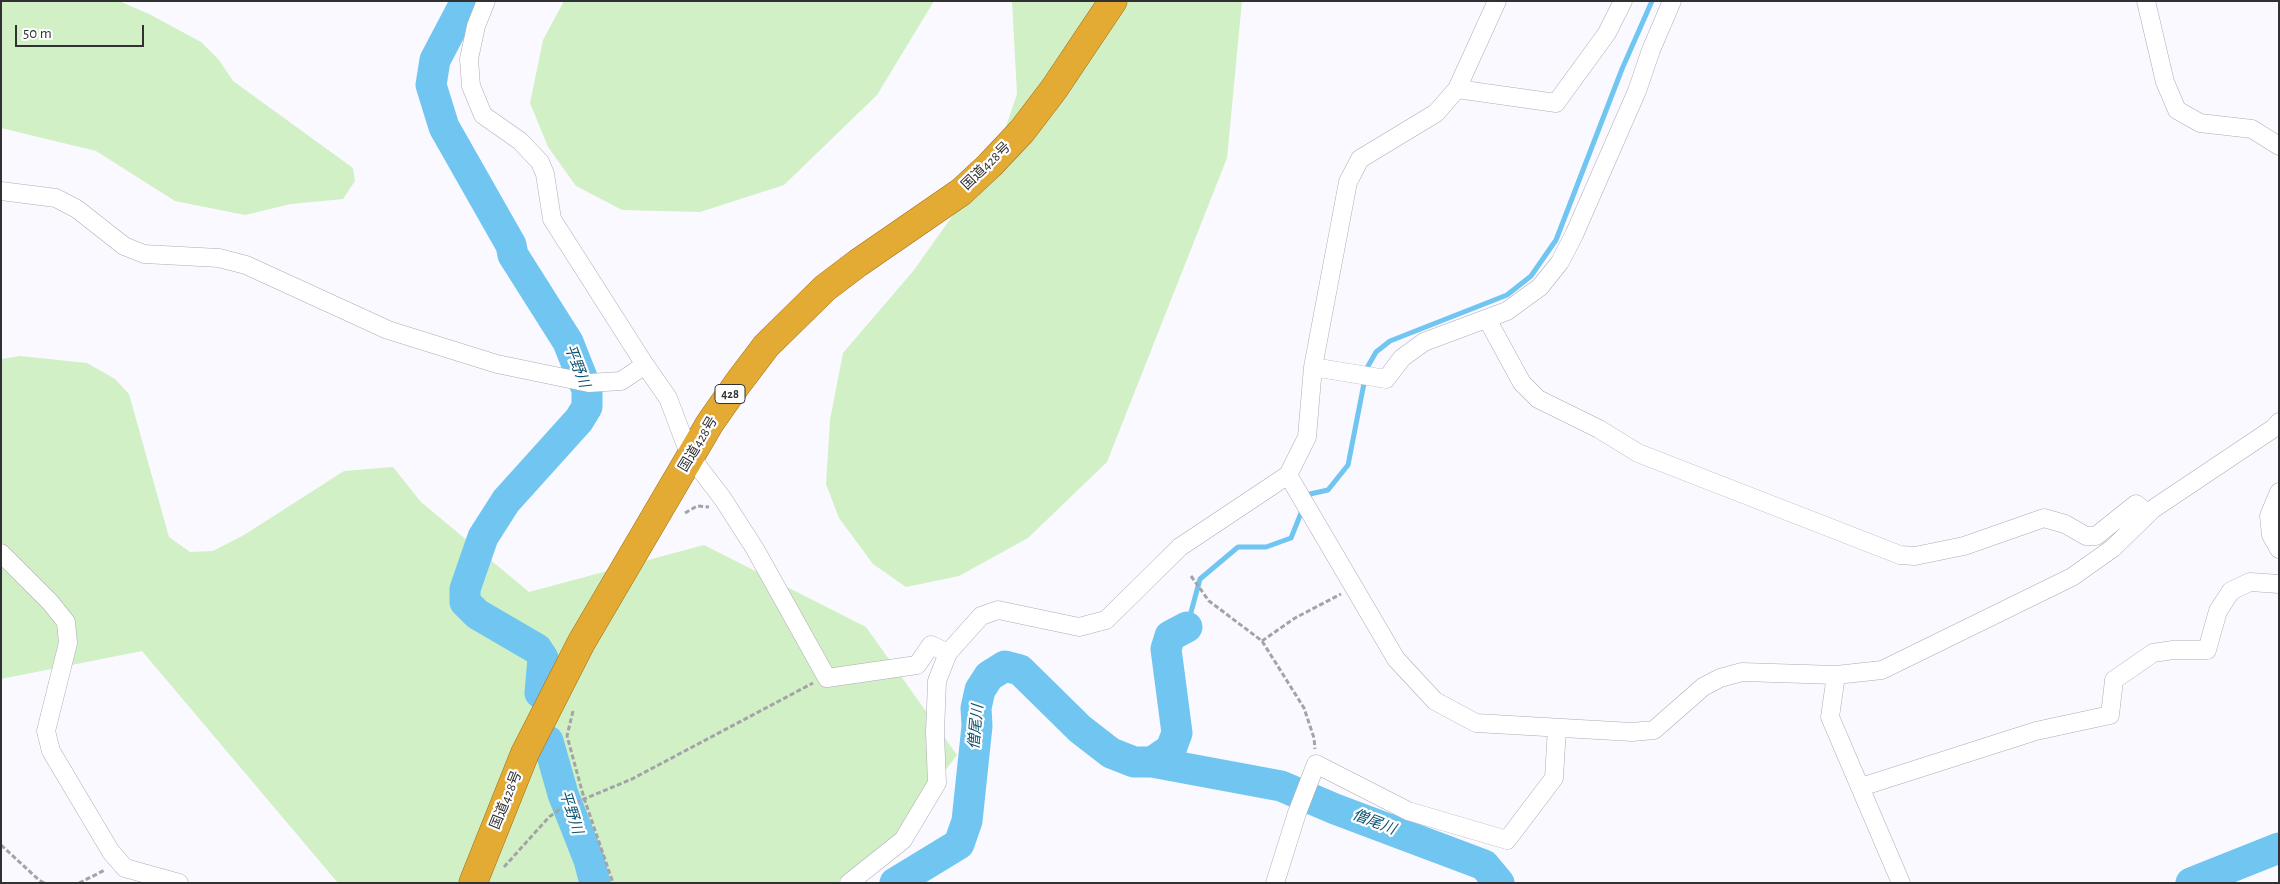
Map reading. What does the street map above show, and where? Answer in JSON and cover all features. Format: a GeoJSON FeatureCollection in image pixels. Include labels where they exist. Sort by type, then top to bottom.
{"type":"FeatureCollection","features":[{"type":"Feature","properties":{"kind":"highway","name":"国道428号"},"geometry":{"type":"LineString","coordinates":[[473,883],[525,754],[580,643],[710,423],[755,361],[801,310],[825,288],[858,263],[961,192],[990,165],[1022,131],[1054,89],[1113,1]]}},
{"type":"Feature","properties":{"kind":"street"},"geometry":{"type":"LineString","coordinates":[[486,1],[476,26],[469,59],[471,86],[483,115],[520,141],[540,162],[545,174],[552,219],[668,398],[690,456],[735,517],[755,549],[827,678],[917,665],[931,645],[948,652]]}},
{"type":"Feature","properties":{"kind":"street"},"geometry":{"type":"LineString","coordinates":[[849,883],[903,840],[937,783],[935,733],[937,682],[948,652],[981,616],[998,610],[1079,627],[1106,620],[1180,547],[1288,475],[1307,437],[1314,367],[1348,182],[1360,159],[1436,113],[1457,89],[1497,1]]}},
{"type":"Feature","properties":{"kind":"street"},"geometry":{"type":"LineString","coordinates":[[1457,89],[1556,103],[1607,33],[1624,1]]}},
{"type":"Feature","properties":{"kind":"street"},"geometry":{"type":"LineString","coordinates":[[1314,367],[1386,378],[1402,358],[1424,342],[1507,311],[1540,287],[1560,262],[1636,92],[1651,50],[1672,1]]}},
{"type":"Feature","properties":{"kind":"street"},"geometry":{"type":"LineString","coordinates":[[2146,1],[2165,82],[2177,110],[2200,123],[2252,129],[2279,146]]}},
{"type":"Feature","properties":{"kind":"street"},"geometry":{"type":"LineString","coordinates":[[1,191],[56,198],[77,209],[124,246],[144,254],[219,258],[246,265],[388,330],[497,364],[589,383],[621,381],[645,365]]}},
{"type":"Feature","properties":{"kind":"street"},"geometry":{"type":"LineString","coordinates":[[1487,319],[1522,383],[1538,399],[1599,429],[1638,453],[1900,554],[1915,556],[1964,546],[2044,518],[2065,524],[2086,536],[2096,536],[2136,504],[2148,514]]}},
{"type":"Feature","properties":{"kind":"street"},"geometry":{"type":"LineString","coordinates":[[1288,475],[1396,659],[1435,701],[1476,723],[1632,732],[1654,730],[1703,687],[1720,678],[1742,672],[1836,675],[1882,670],[2072,577],[2113,548],[2148,514],[2277,427]]}},
{"type":"Feature","properties":{"kind":"street"},"geometry":{"type":"LineString","coordinates":[[2279,492],[2269,516],[2271,535],[2279,549]]}},
{"type":"Feature","properties":{"kind":"street"},"geometry":{"type":"LineString","coordinates":[[1,553],[50,602],[66,622],[68,643],[46,731],[51,751],[111,852],[120,863],[125,868],[179,883]]}},
{"type":"Feature","properties":{"kind":"street"},"geometry":{"type":"LineString","coordinates":[[1861,787],[2036,731],[2110,715],[2114,680],[2152,653],[2173,650],[2207,650],[2218,611],[2231,591],[2250,582],[2279,584]]}},
{"type":"Feature","properties":{"kind":"street"},"geometry":{"type":"LineString","coordinates":[[1836,675],[1830,717],[1901,883]]}},
{"type":"Feature","properties":{"kind":"street"},"geometry":{"type":"LineString","coordinates":[[1276,883],[1297,813],[1316,764],[1408,811],[1507,840],[1554,778],[1557,728]]}},
{"type":"Feature","properties":{"kind":"path"},"geometry":{"type":"LineString","coordinates":[[682,517],[688,510],[697,506],[735,517]]}},
{"type":"Feature","properties":{"kind":"path"},"geometry":{"type":"LineString","coordinates":[[1191,576],[1209,601],[1262,641],[1304,708],[1314,738],[1316,764]]}},
{"type":"Feature","properties":{"kind":"path"},"geometry":{"type":"LineString","coordinates":[[1262,641],[1295,618],[1354,587]]}},
{"type":"Feature","properties":{"kind":"path"},"geometry":{"type":"LineString","coordinates":[[504,868],[549,817],[560,809],[632,779],[815,682],[827,678]]}},
{"type":"Feature","properties":{"kind":"path"},"geometry":{"type":"LineString","coordinates":[[574,703],[567,736],[584,798],[612,883]]}},
{"type":"Feature","properties":{"kind":"path"},"geometry":{"type":"LineString","coordinates":[[1,845],[44,883]]}},
{"type":"Feature","properties":{"kind":"path"},"geometry":{"type":"LineString","coordinates":[[78,883],[120,863]]}},
{"type":"Feature","properties":{"kind":"green space"},"geometry":{"type":"Polygon","coordinates":[[[1,1],[119,1],[149,14],[201,42],[219,60],[233,81],[353,168],[355,181],[343,199],[291,204],[245,215],[175,201],[96,151],[1,128],[1,1]]]}},
{"type":"Feature","properties":{"kind":"green space"},"geometry":{"type":"Polygon","coordinates":[[[564,1],[934,1],[877,95],[784,185],[700,212],[622,210],[576,186],[548,147],[530,103],[543,40],[564,1]]]}},
{"type":"Feature","properties":{"kind":"green space"},"geometry":{"type":"Polygon","coordinates":[[[1012,1],[1242,1],[1227,158],[1107,462],[1028,538],[959,576],[906,587],[873,564],[839,518],[826,484],[830,420],[843,353],[914,270],[997,153],[1017,94],[1012,1]]]}},
{"type":"Feature","properties":{"kind":"green space"},"geometry":{"type":"Polygon","coordinates":[[[20,356],[87,363],[115,379],[129,394],[169,537],[190,552],[213,551],[244,535],[344,471],[393,467],[421,502],[529,592],[704,545],[866,627],[957,755],[866,876],[850,883],[338,883],[142,651],[1,679],[1,359],[20,356]]]}},
{"type":"Feature","properties":{"kind":"waterway","name":"平野川"},"geometry":{"type":"LineString","coordinates":[[466,1],[435,60],[431,85],[444,127],[511,245],[513,255],[568,342],[587,390],[587,407],[579,420],[506,501],[483,537],[465,589],[465,602],[477,614],[537,649],[543,658],[540,693]]}},
{"type":"Feature","properties":{"kind":"waterway"},"geometry":{"type":"LineString","coordinates":[[1307,500],[1310,494],[1328,490],[1348,465],[1367,368],[1376,352],[1390,341],[1507,295],[1531,276],[1556,240],[1622,69],[1652,1]]}},
{"type":"Feature","properties":{"kind":"waterway"},"geometry":{"type":"LineString","coordinates":[[1187,627],[1200,579],[1238,547],[1266,547],[1291,538],[1303,508]]}},
{"type":"Feature","properties":{"kind":"waterway","name":"僧尾川"},"geometry":{"type":"LineString","coordinates":[[895,883],[959,844],[967,821],[977,726],[976,708],[980,690],[989,676],[1005,666],[1020,670],[1080,729],[1111,753],[1134,762],[1152,762],[1171,749],[1177,733],[1166,649],[1170,636],[1187,627]]}},
{"type":"Feature","properties":{"kind":"waterway","name":"平野川"},"geometry":{"type":"LineString","coordinates":[[548,741],[563,794],[589,860],[595,883]]}},
{"type":"Feature","properties":{"kind":"waterway","name":"僧尾川"},"geometry":{"type":"LineString","coordinates":[[1152,762],[1281,786],[1335,809],[1484,865],[1499,883]]}},
{"type":"Feature","properties":{"kind":"waterway","name":"僧尾川"},"geometry":{"type":"LineString","coordinates":[[2191,883],[2279,848]]}}]}
